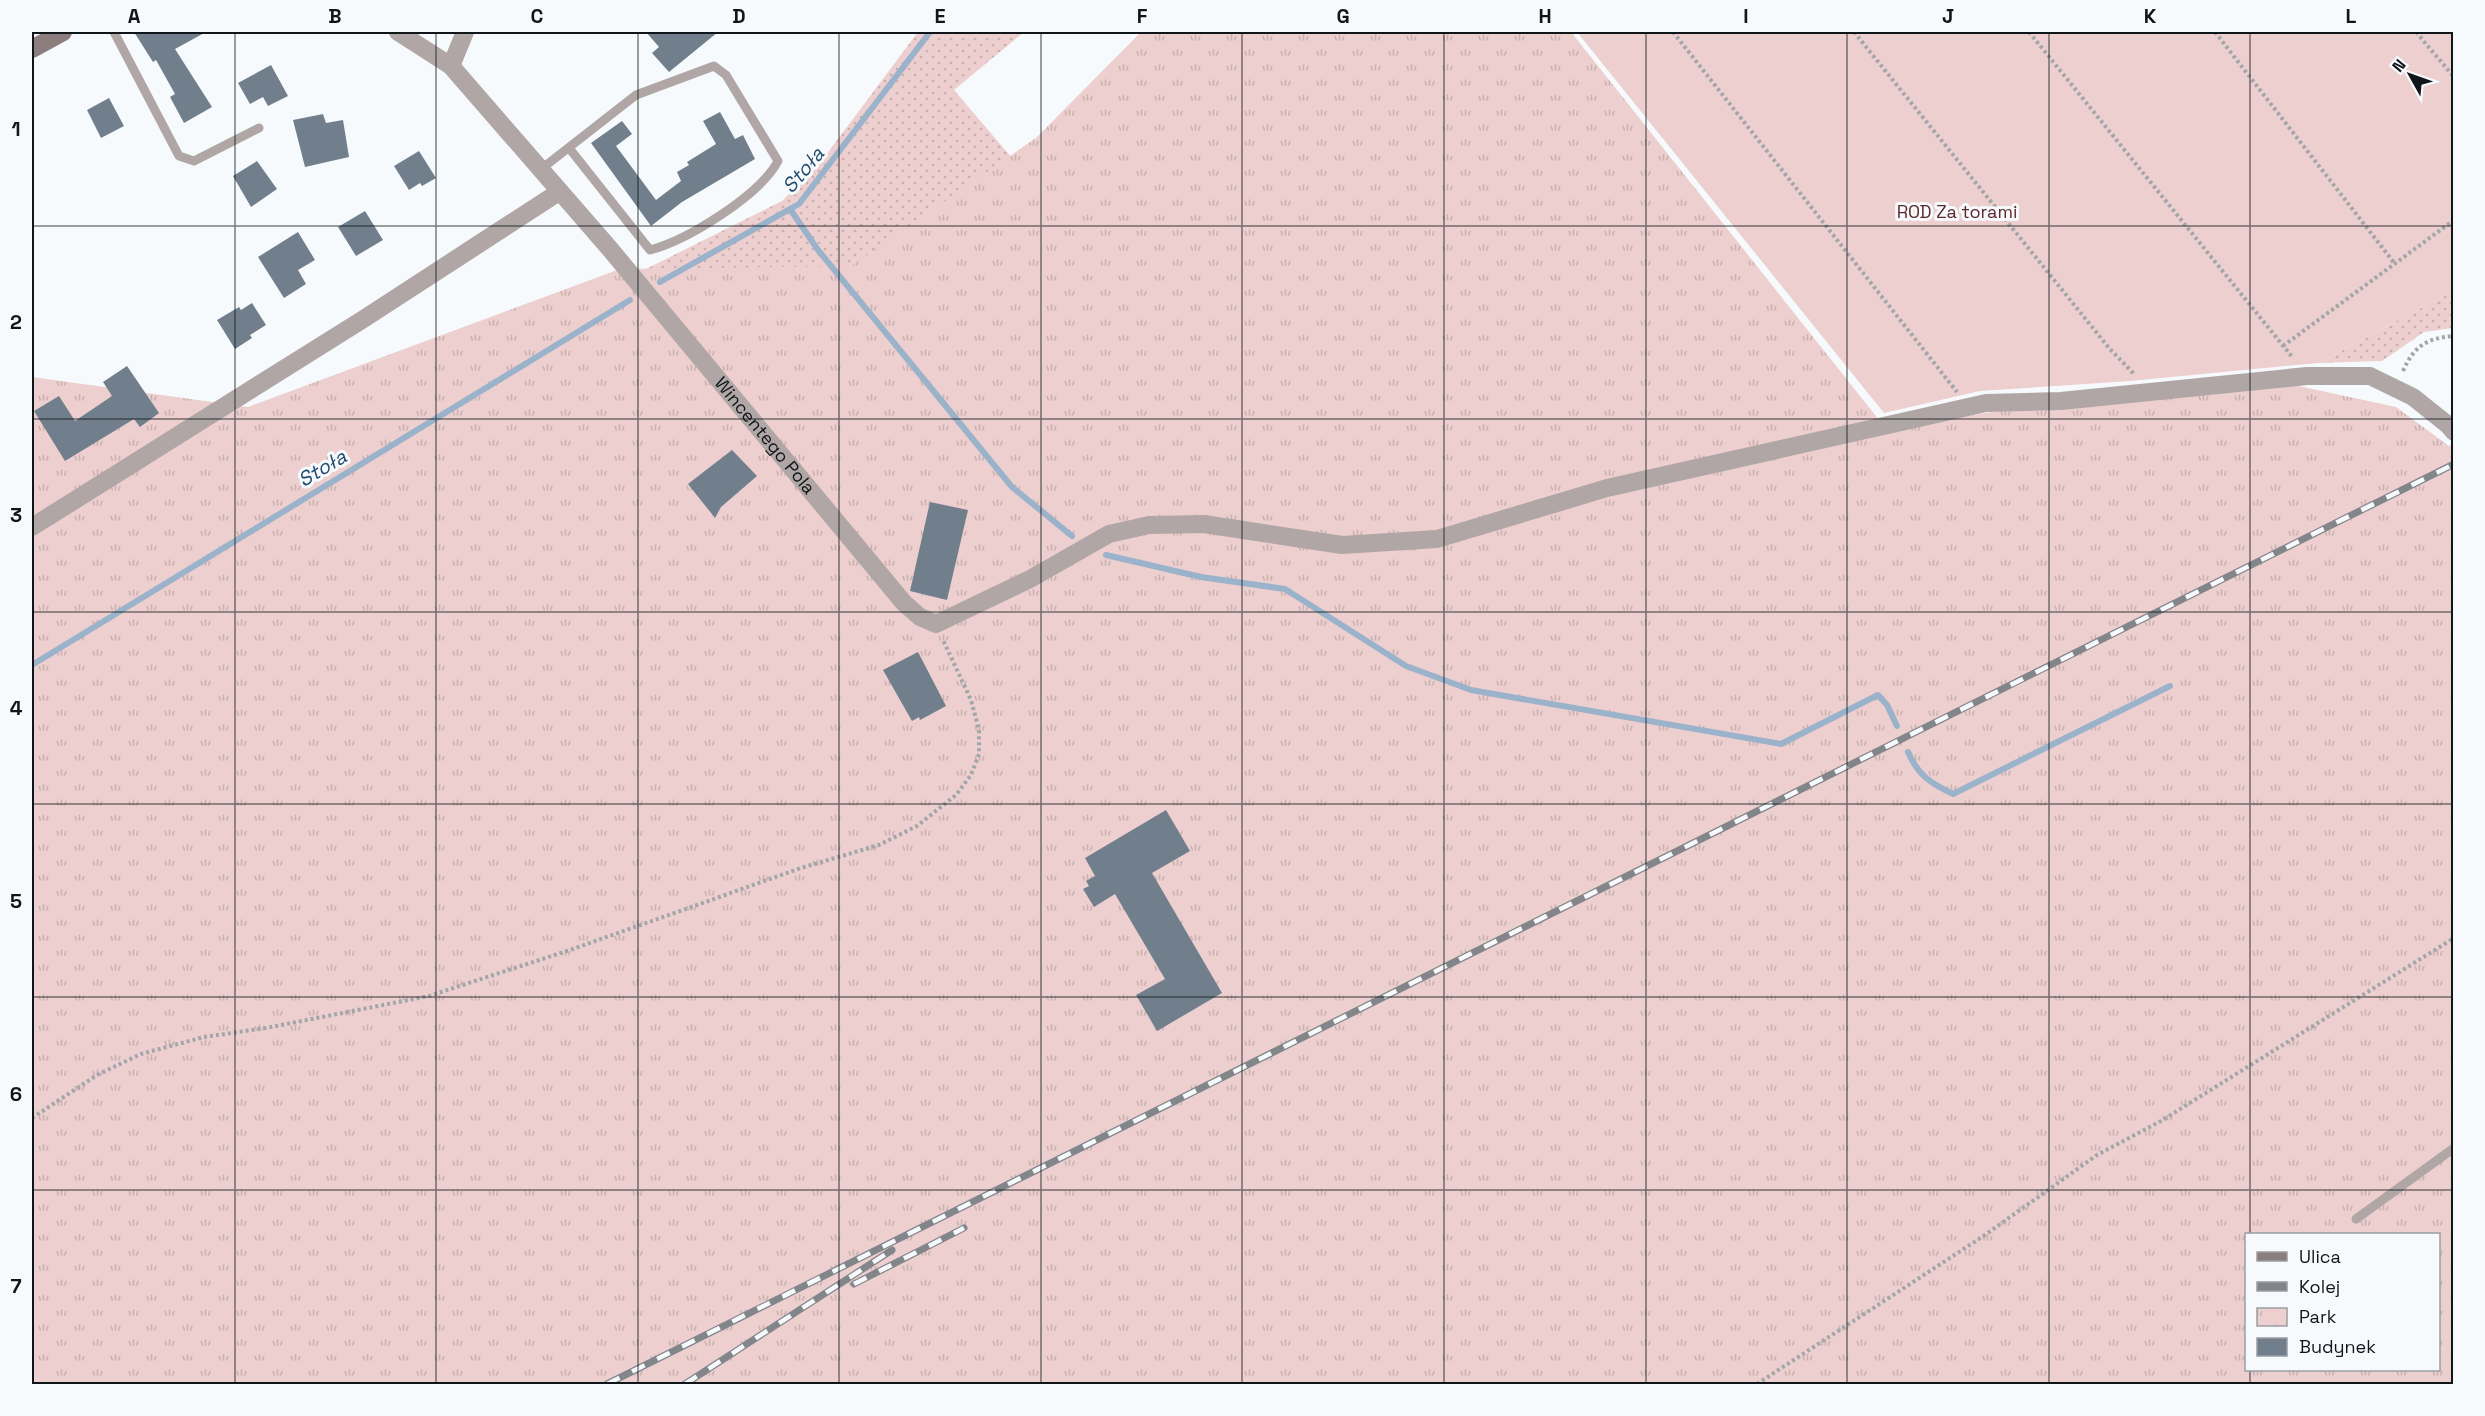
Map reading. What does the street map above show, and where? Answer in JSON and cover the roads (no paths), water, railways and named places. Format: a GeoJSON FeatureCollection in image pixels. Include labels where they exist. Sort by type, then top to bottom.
{"type":"FeatureCollection","features":[{"type":"Feature","properties":{"kind":"street"},"geometry":{"type":"LineString","coordinates":[[32,49],[63,32]]}},
{"type":"Feature","properties":{"kind":"street","name":"Wincentego Pola"},"geometry":{"type":"LineString","coordinates":[[398,32],[452,66],[558,192],[610,249],[904,603],[921,617],[936,624],[1029,579],[1109,534],[1149,525],[1204,524],[1342,545],[1437,539],[1607,488],[1986,403],[2061,401],[2307,376],[2370,376],[2413,397],[2452,426]]}},
{"type":"Feature","properties":{"kind":"street"},"geometry":{"type":"LineString","coordinates":[[452,66],[465,32]]}},
{"type":"Feature","properties":{"kind":"street"},"geometry":{"type":"LineString","coordinates":[[32,527],[362,320],[558,192]]}},
{"type":"Feature","properties":{"kind":"lane"},"geometry":{"type":"LineString","coordinates":[[114,32],[179,156],[194,161],[260,128]]}},
{"type":"Feature","properties":{"kind":"lane"},"geometry":{"type":"LineString","coordinates":[[540,170],[636,95],[714,66],[726,75],[778,161],[772,173],[722,215],[667,246],[650,250],[569,148]]}},
{"type":"Feature","properties":{"kind":"lane"},"geometry":{"type":"LineString","coordinates":[[2356,1219],[2454,1148]]}},
{"type":"Feature","properties":{"kind":"waterway","name":"Stoła"},"geometry":{"type":"LineString","coordinates":[[660,282],[799,204],[930,32]]}},
{"type":"Feature","properties":{"kind":"waterway"},"geometry":{"type":"LineString","coordinates":[[790,209],[818,250],[1012,487],[1072,536]]}},
{"type":"Feature","properties":{"kind":"waterway","name":"Stoła"},"geometry":{"type":"LineString","coordinates":[[32,665],[630,300]]}},
{"type":"Feature","properties":{"kind":"waterway"},"geometry":{"type":"LineString","coordinates":[[1106,555],[1201,577],[1285,589],[1406,666],[1471,690],[1781,744],[1878,695],[1887,705],[1897,726]]}},
{"type":"Feature","properties":{"kind":"waterway"},"geometry":{"type":"LineString","coordinates":[[1908,752],[1916,767],[1926,778],[1953,794],[2170,686]]}},
{"type":"Feature","properties":{"kind":"railway"},"geometry":{"type":"LineString","coordinates":[[607,1384],[2454,464]]}},
{"type":"Feature","properties":{"kind":"railway"},"geometry":{"type":"LineString","coordinates":[[854,1284],[964,1228]]}},
{"type":"Feature","properties":{"kind":"railway"},"geometry":{"type":"LineString","coordinates":[[685,1384],[892,1250]]}},
{"type":"Feature","properties":{"kind":"park label","name":"ROD Za torami"},"geometry":{"type":"Point","coordinates":[1957,212]}}]}
